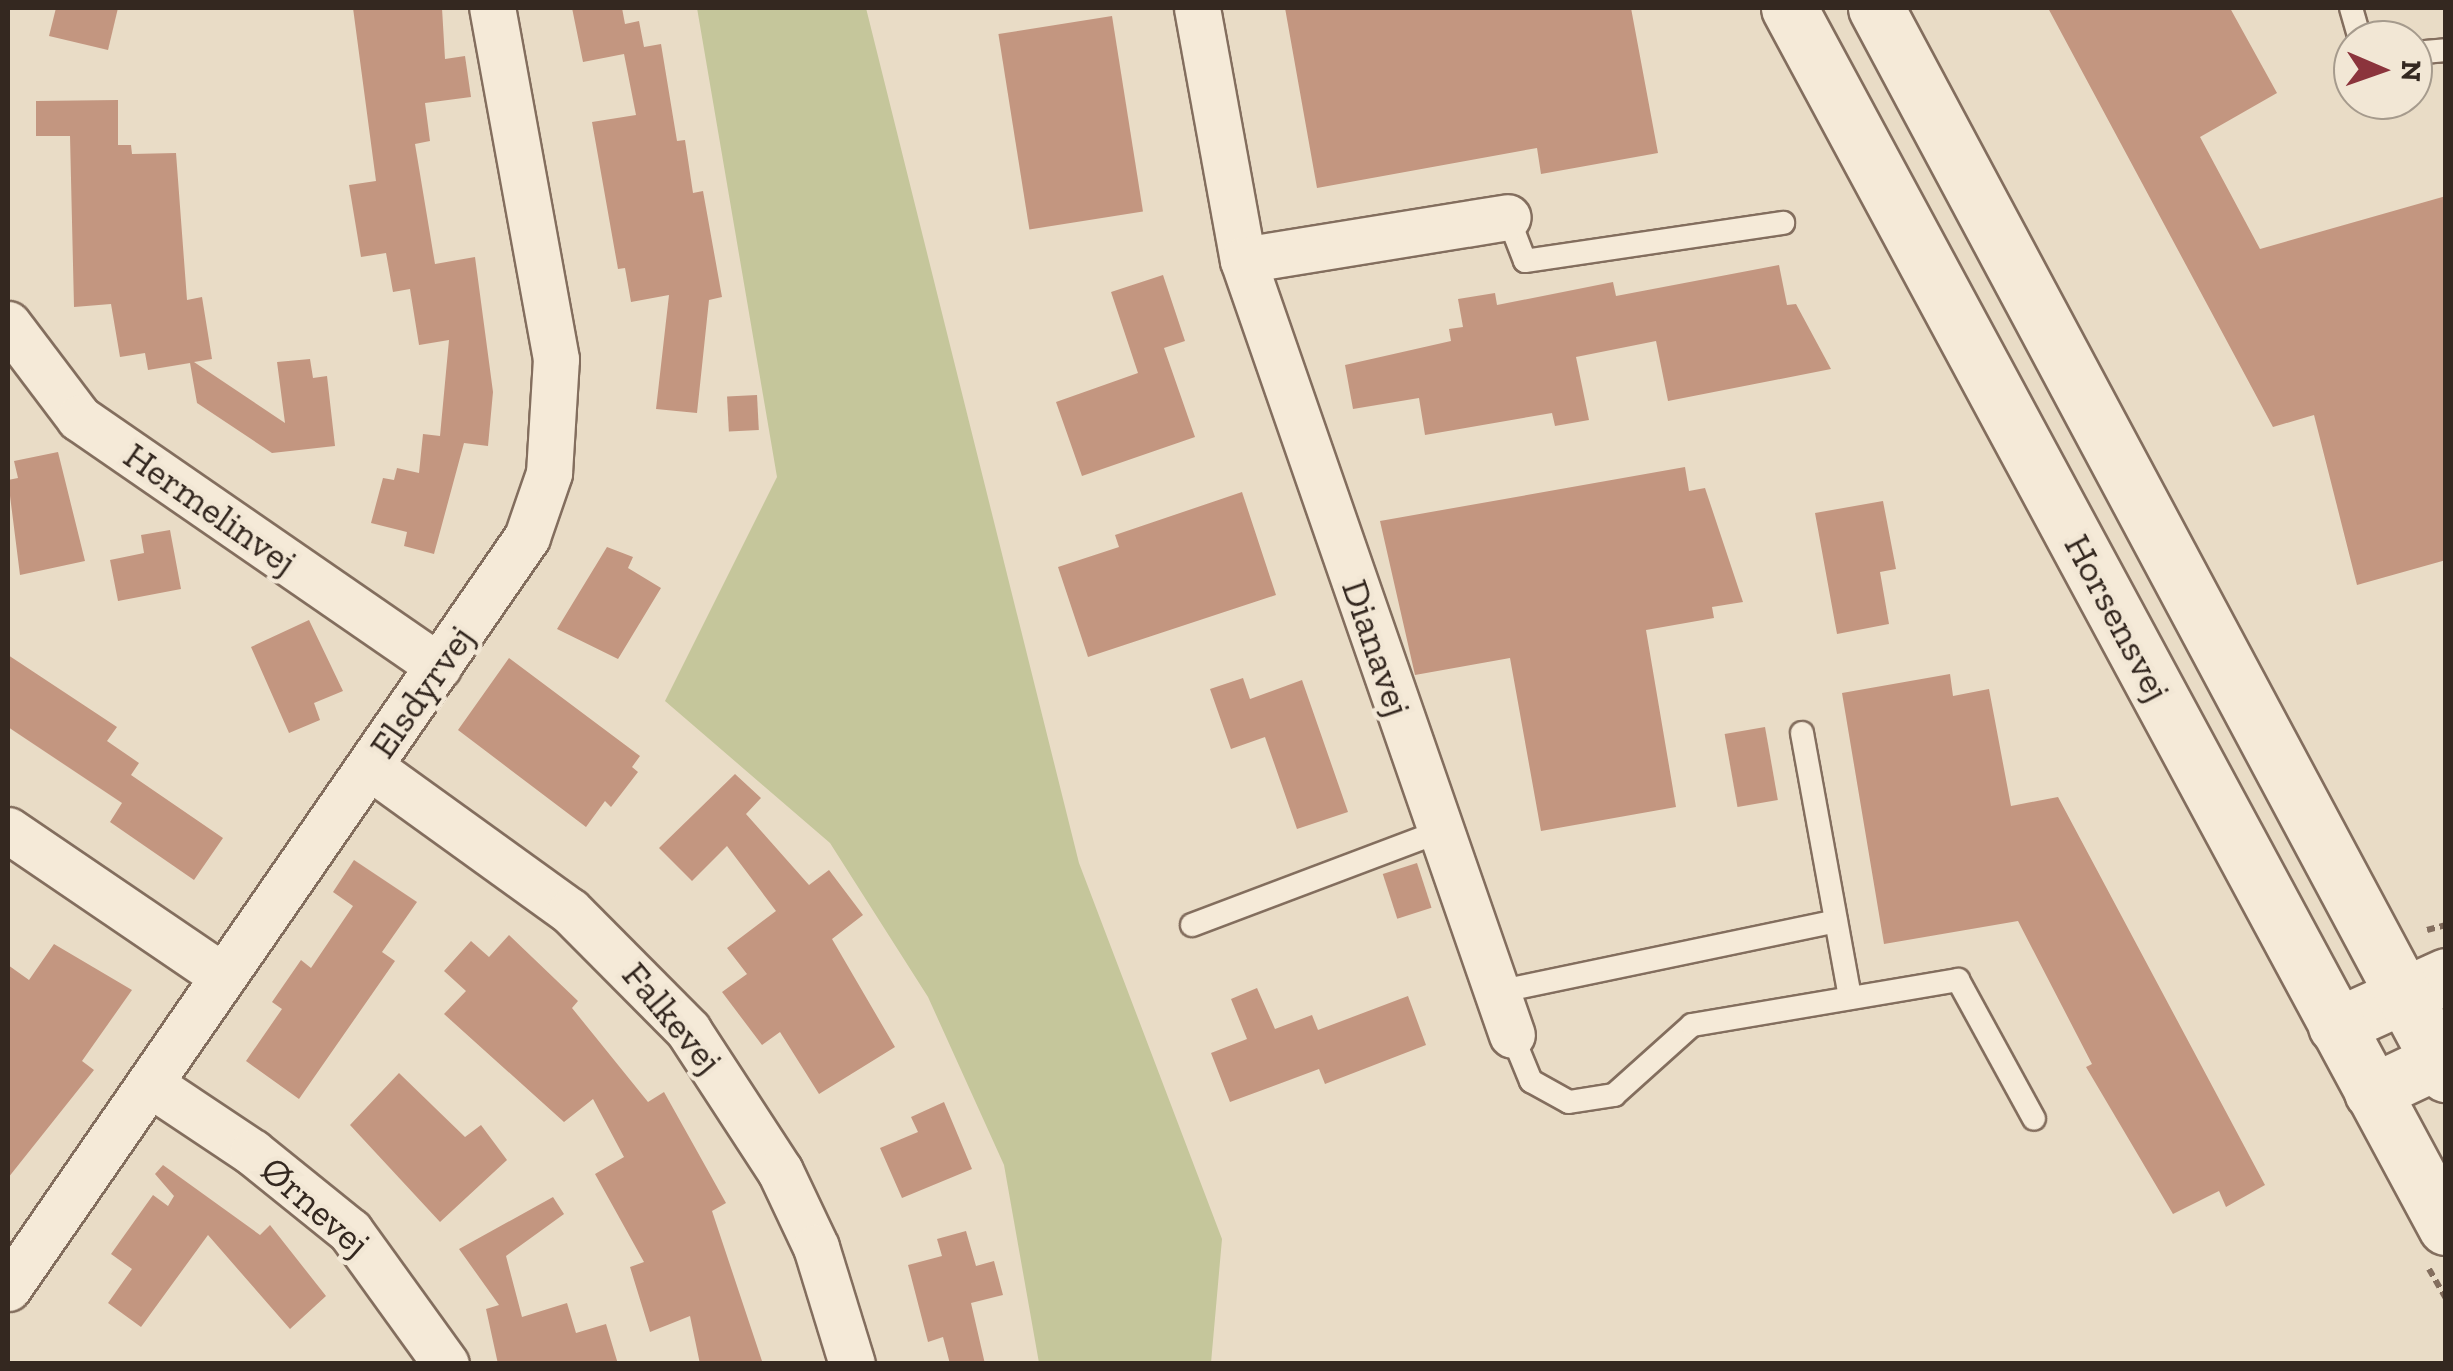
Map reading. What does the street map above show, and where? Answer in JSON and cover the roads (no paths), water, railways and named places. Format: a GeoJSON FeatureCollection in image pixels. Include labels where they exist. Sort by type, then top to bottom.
{"type":"FeatureCollection","features":[{"type":"Feature","properties":{"kind":"main road","name":"Horsensvej"},"geometry":{"type":"LineString","coordinates":[[1789,8],[1975,352],[2387,1002],[2443,1063]]}},
{"type":"Feature","properties":{"kind":"main road","name":"Horsensvej"},"geometry":{"type":"LineString","coordinates":[[1876,8],[2387,1002],[2372,1092],[2446,1227]]}},
{"type":"Feature","properties":{"kind":"main road"},"geometry":{"type":"LineString","coordinates":[[2372,1092],[2443,1063]]}},
{"type":"Feature","properties":{"kind":"street","name":"Elsdyrvej"},"geometry":{"type":"LineString","coordinates":[[8,1288],[526,537],[548,473],[556,418],[556,359],[492,8]]}},
{"type":"Feature","properties":{"kind":"street","name":"Dianavej"},"geometry":{"type":"LineString","coordinates":[[1196,8],[1243,260],[1512,1035]]}},
{"type":"Feature","properties":{"kind":"street"},"geometry":{"type":"LineString","coordinates":[[1243,260],[1508,218]]}},
{"type":"Feature","properties":{"kind":"street","name":"Hermelinvej"},"geometry":{"type":"LineString","coordinates":[[8,324],[79,418],[439,666]]}},
{"type":"Feature","properties":{"kind":"street","name":"Falkevej"},"geometry":{"type":"LineString","coordinates":[[370,767],[570,911],[688,1030],[780,1171],[816,1247],[852,1364]]}},
{"type":"Feature","properties":{"kind":"street"},"geometry":{"type":"LineString","coordinates":[[8,830],[222,976]]}},
{"type":"Feature","properties":{"kind":"street","name":"Ørnevej"},"geometry":{"type":"LineString","coordinates":[[150,1084],[306,1191],[350,1231],[446,1364]]}},
{"type":"Feature","properties":{"kind":"lane"},"geometry":{"type":"LineString","coordinates":[[1508,218],[1525,261],[1782,223]]}},
{"type":"Feature","properties":{"kind":"lane"},"geometry":{"type":"LineString","coordinates":[[1802,733],[1850,998]]}},
{"type":"Feature","properties":{"kind":"lane"},"geometry":{"type":"LineString","coordinates":[[1192,924],[1441,831]]}},
{"type":"Feature","properties":{"kind":"lane"},"geometry":{"type":"LineString","coordinates":[[1497,992],[1836,921]]}},
{"type":"Feature","properties":{"kind":"lane"},"geometry":{"type":"LineString","coordinates":[[1512,1035],[1531,1081],[1569,1102],[1614,1096],[1692,1025],[1958,980],[2034,1120]]}}]}
